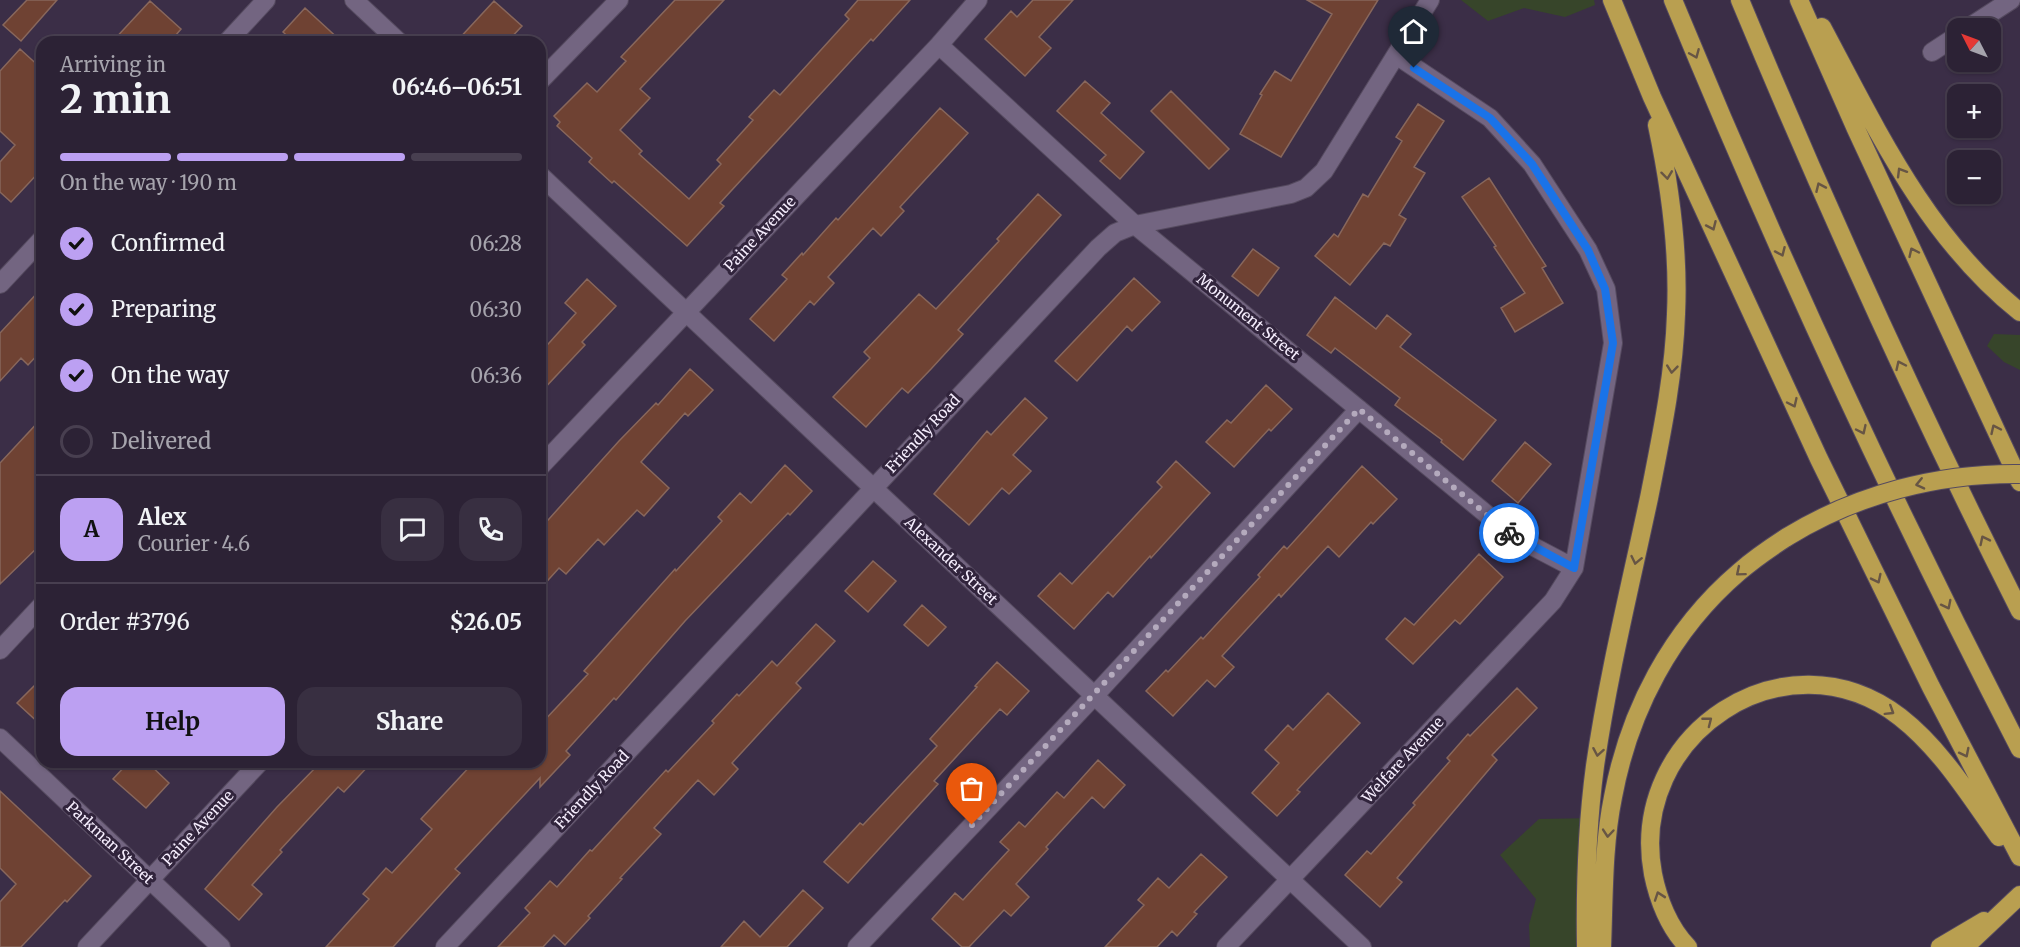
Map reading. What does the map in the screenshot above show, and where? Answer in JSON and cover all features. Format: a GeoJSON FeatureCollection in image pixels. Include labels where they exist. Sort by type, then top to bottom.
{"type":"FeatureCollection","features":[{"type":"Feature","properties":{"kind":"highway"},"geometry":{"type":"LineString","coordinates":[[1612,0],[1652,97],[1840,502],[1912,649],[2020,857]]}},
{"type":"Feature","properties":{"kind":"highway"},"geometry":{"type":"LineString","coordinates":[[1673,0],[1773,235],[1847,400],[1919,550],[2020,749]]}},
{"type":"Feature","properties":{"kind":"highway"},"geometry":{"type":"LineString","coordinates":[[1740,0],[1871,302],[2020,612]]}},
{"type":"Feature","properties":{"kind":"highway"},"geometry":{"type":"LineString","coordinates":[[1799,0],[2020,482]]}},
{"type":"Feature","properties":{"kind":"highway"},"geometry":{"type":"LineString","coordinates":[[1808,0],[1877,130],[1920,202],[1985,281],[2020,312]]}},
{"type":"Feature","properties":{"kind":"highway"},"geometry":{"type":"LineString","coordinates":[[1586,947],[1587,858],[1596,766],[1613,669],[1665,416],[1677,314],[1675,244],[1666,165],[1652,97]]}},
{"type":"Feature","properties":{"kind":"highway"},"geometry":{"type":"LineString","coordinates":[[1602,947],[1607,840],[1612,799],[1624,752],[1642,702],[1667,655],[1699,611],[1740,571],[1787,537],[1835,512],[1889,492],[1944,479],[2020,474]]}},
{"type":"Feature","properties":{"kind":"highway"},"geometry":{"type":"LineString","coordinates":[[1688,947],[1672,925],[1655,884],[1650,841],[1657,796],[1665,775],[1689,738],[1705,723],[1742,699],[1765,690],[1806,685],[1838,689],[1859,695],[1899,716],[1918,732],[1952,772],[2020,867]]}},
{"type":"Feature","properties":{"kind":"highway"},"geometry":{"type":"LineString","coordinates":[[1940,947],[2012,903]]}},
{"type":"Feature","properties":{"kind":"highway"},"geometry":{"type":"LineString","coordinates":[[1965,947],[2012,903]]}},
{"type":"Feature","properties":{"kind":"street"},"geometry":{"type":"LineString","coordinates":[[233,36],[266,0]]}},
{"type":"Feature","properties":{"kind":"street"},"geometry":{"type":"LineString","coordinates":[[354,0],[393,36]]}},
{"type":"Feature","properties":{"kind":"street"},"geometry":{"type":"LineString","coordinates":[[546,75],[619,0]]}},
{"type":"Feature","properties":{"kind":"street","name":"Paine Avenue"},"geometry":{"type":"LineString","coordinates":[[546,460],[939,45],[978,0]]}},
{"type":"Feature","properties":{"kind":"street","name":"Friendly Road"},"geometry":{"type":"LineString","coordinates":[[445,947],[1098,248],[1115,233],[1135,225],[1290,194],[1306,188],[1324,171],[1430,0]]}},
{"type":"Feature","properties":{"kind":"street"},"geometry":{"type":"LineString","coordinates":[[1983,18],[2011,0]]}},
{"type":"Feature","properties":{"kind":"street"},"geometry":{"type":"LineString","coordinates":[[1932,52],[1947,42]]}},
{"type":"Feature","properties":{"kind":"street","name":"Monument Street"},"geometry":{"type":"LineString","coordinates":[[939,45],[1135,225],[1513,536],[1574,568]]}},
{"type":"Feature","properties":{"kind":"street"},"geometry":{"type":"LineString","coordinates":[[1395,55],[1490,118],[1532,164],[1588,250],[1605,289],[1613,343],[1574,568]]}},
{"type":"Feature","properties":{"kind":"street","name":"Alexander Street"},"geometry":{"type":"LineString","coordinates":[[546,181],[1362,947]]}},
{"type":"Feature","properties":{"kind":"street"},"geometry":{"type":"LineString","coordinates":[[0,284],[36,245]]}},
{"type":"Feature","properties":{"kind":"street"},"geometry":{"type":"LineString","coordinates":[[856,947],[1095,695],[1359,409]]}},
{"type":"Feature","properties":{"kind":"street","name":"Welfare Avenue"},"geometry":{"type":"LineString","coordinates":[[1226,947],[1553,601],[1574,568]]}},
{"type":"Feature","properties":{"kind":"street"},"geometry":{"type":"LineString","coordinates":[[0,650],[36,611]]}},
{"type":"Feature","properties":{"kind":"street","name":"Parkman Street"},"geometry":{"type":"LineString","coordinates":[[0,738],[221,947]]}},
{"type":"Feature","properties":{"kind":"street","name":"Paine Avenue"},"geometry":{"type":"LineString","coordinates":[[87,947],[254,768]]}},
{"type":"Feature","properties":{"kind":"green space"},"geometry":{"type":"Polygon","coordinates":[[[1461,0],[1594,0],[1595,5],[1565,17],[1524,8],[1488,21],[1461,0]]]}},
{"type":"Feature","properties":{"kind":"green space"},"geometry":{"type":"Polygon","coordinates":[[[1994,334],[2020,335],[2020,370],[2004,362],[1987,346],[1994,334]]]}},
{"type":"Feature","properties":{"kind":"green space"},"geometry":{"type":"Polygon","coordinates":[[[1598,818],[1579,947],[1530,947],[1529,925],[1536,899],[1500,855],[1539,819],[1598,818]]]}},
{"type":"Feature","properties":{"kind":"building"},"geometry":{"type":"Polygon","coordinates":[[[27,0],[57,0],[21,41],[3,25],[27,0]]]}},
{"type":"Feature","properties":{"kind":"building"},"geometry":{"type":"Polygon","coordinates":[[[675,0],[724,0],[640,89],[650,98],[620,130],[642,151],[639,154],[689,199],[721,164],[717,160],[753,120],[749,117],[774,90],[780,95],[849,19],[845,15],[858,0],[910,0],[873,41],[871,39],[720,203],[724,206],[687,246],[614,181],[612,183],[589,162],[592,158],[557,126],[560,122],[554,116],[587,83],[597,92],[626,61],[621,57],[675,0]]]}},
{"type":"Feature","properties":{"kind":"building"},"geometry":{"type":"Polygon","coordinates":[[[1033,0],[1073,0],[1039,37],[1051,48],[1025,76],[985,39],[1011,11],[1017,17],[1033,0]]]}},
{"type":"Feature","properties":{"kind":"building"},"geometry":{"type":"Polygon","coordinates":[[[1307,0],[1378,0],[1281,157],[1240,134],[1262,95],[1260,94],[1275,71],[1291,81],[1332,14],[1307,0]]]}},
{"type":"Feature","properties":{"kind":"building"},"geometry":{"type":"Polygon","coordinates":[[[150,1],[181,29],[175,36],[118,36],[150,1]]]}},
{"type":"Feature","properties":{"kind":"building"},"geometry":{"type":"Polygon","coordinates":[[[494,1],[522,26],[513,36],[462,36],[494,1]]]}},
{"type":"Feature","properties":{"kind":"building"},"geometry":{"type":"Polygon","coordinates":[[[305,8],[335,36],[287,36],[283,32],[305,8]]]}},
{"type":"Feature","properties":{"kind":"building"},"geometry":{"type":"Polygon","coordinates":[[[20,49],[36,64],[36,175],[11,202],[0,192],[0,162],[15,145],[0,131],[0,71],[20,49]]]}},
{"type":"Feature","properties":{"kind":"building"},"geometry":{"type":"Polygon","coordinates":[[[1085,81],[1110,103],[1101,113],[1144,152],[1120,179],[1100,161],[1106,155],[1057,111],[1085,81]]]}},
{"type":"Feature","properties":{"kind":"building"},"geometry":{"type":"Polygon","coordinates":[[[1171,91],[1229,149],[1209,169],[1151,111],[1171,91]]]}},
{"type":"Feature","properties":{"kind":"building"},"geometry":{"type":"Polygon","coordinates":[[[1418,104],[1444,121],[1414,167],[1425,173],[1399,215],[1406,219],[1390,246],[1384,243],[1350,285],[1315,256],[1334,234],[1338,237],[1363,194],[1368,197],[1402,141],[1396,137],[1418,104]]]}},
{"type":"Feature","properties":{"kind":"building"},"geometry":{"type":"Polygon","coordinates":[[[940,108],[968,133],[900,207],[904,211],[881,236],[873,228],[828,277],[834,283],[814,305],[810,301],[774,341],[750,319],[787,279],[782,275],[836,218],[838,220],[940,108]]]}},
{"type":"Feature","properties":{"kind":"building"},"geometry":{"type":"Polygon","coordinates":[[[1489,178],[1546,266],[1542,268],[1563,303],[1515,332],[1501,308],[1525,293],[1462,197],[1489,178]]]}},
{"type":"Feature","properties":{"kind":"building"},"geometry":{"type":"Polygon","coordinates":[[[1038,194],[1061,215],[958,330],[963,334],[931,369],[908,393],[902,388],[866,427],[833,397],[870,358],[864,352],[919,294],[936,309],[999,241],[997,239],[1038,194]]]}},
{"type":"Feature","properties":{"kind":"building"},"geometry":{"type":"Polygon","coordinates":[[[1253,249],[1279,268],[1258,296],[1232,276],[1253,249]]]}},
{"type":"Feature","properties":{"kind":"building"},"geometry":{"type":"Polygon","coordinates":[[[1134,278],[1160,302],[1132,331],[1127,326],[1077,381],[1055,361],[1134,278]]]}},
{"type":"Feature","properties":{"kind":"building"},"geometry":{"type":"Polygon","coordinates":[[[587,279],[616,306],[582,342],[585,345],[546,387],[546,346],[576,313],[565,303],[587,279]]]}},
{"type":"Feature","properties":{"kind":"building"},"geometry":{"type":"Polygon","coordinates":[[[36,294],[36,356],[28,365],[21,358],[0,381],[0,333],[36,294]]]}},
{"type":"Feature","properties":{"kind":"building"},"geometry":{"type":"Polygon","coordinates":[[[1335,297],[1376,329],[1387,315],[1411,334],[1400,347],[1496,420],[1463,460],[1441,442],[1442,440],[1395,405],[1400,398],[1335,348],[1331,353],[1307,335],[1335,297]]]}},
{"type":"Feature","properties":{"kind":"building"},"geometry":{"type":"Polygon","coordinates":[[[690,369],[713,390],[688,416],[685,413],[641,462],[669,488],[644,516],[637,510],[604,545],[598,539],[566,574],[559,568],[546,582],[546,522],[619,441],[656,403],[658,405],[690,369]]]}},
{"type":"Feature","properties":{"kind":"building"},"geometry":{"type":"Polygon","coordinates":[[[1266,385],[1292,409],[1271,431],[1269,429],[1234,467],[1206,442],[1227,420],[1231,423],[1266,385]]]}},
{"type":"Feature","properties":{"kind":"building"},"geometry":{"type":"Polygon","coordinates":[[[1025,398],[1047,418],[1013,455],[1031,471],[1009,494],[1002,488],[969,525],[934,494],[987,431],[991,435],[1025,398]]]}},
{"type":"Feature","properties":{"kind":"building"},"geometry":{"type":"Polygon","coordinates":[[[36,424],[36,549],[0,584],[0,463],[36,424]]]}},
{"type":"Feature","properties":{"kind":"building"},"geometry":{"type":"Polygon","coordinates":[[[1525,442],[1551,464],[1518,503],[1492,481],[1525,442]]]}},
{"type":"Feature","properties":{"kind":"building"},"geometry":{"type":"Polygon","coordinates":[[[1176,461],[1210,493],[1113,597],[1108,592],[1074,629],[1038,596],[1060,573],[1072,584],[1162,487],[1157,482],[1176,461]]]}},
{"type":"Feature","properties":{"kind":"building"},"geometry":{"type":"Polygon","coordinates":[[[785,465],[812,491],[685,621],[616,700],[614,698],[566,751],[570,755],[540,787],[540,778],[455,869],[460,873],[393,947],[326,947],[369,899],[363,894],[386,868],[392,873],[432,829],[421,819],[468,768],[546,768],[546,719],[588,674],[584,671],[675,569],[676,571],[722,521],[718,517],[740,493],[751,503],[785,465]]]}},
{"type":"Feature","properties":{"kind":"building"},"geometry":{"type":"Polygon","coordinates":[[[1362,466],[1397,499],[1373,524],[1371,522],[1339,557],[1328,546],[1281,597],[1279,594],[1222,656],[1234,667],[1215,687],[1207,680],[1173,716],[1146,691],[1166,670],[1168,672],[1201,637],[1203,639],[1260,577],[1258,575],[1284,546],[1287,549],[1362,466]]]}},
{"type":"Feature","properties":{"kind":"building"},"geometry":{"type":"Polygon","coordinates":[[[1479,554],[1503,577],[1460,624],[1455,620],[1413,664],[1386,639],[1405,618],[1414,625],[1479,554]]]}},
{"type":"Feature","properties":{"kind":"building"},"geometry":{"type":"Polygon","coordinates":[[[873,561],[896,581],[868,612],[845,591],[873,561]]]}},
{"type":"Feature","properties":{"kind":"building"},"geometry":{"type":"Polygon","coordinates":[[[922,605],[946,627],[928,646],[904,625],[922,605]]]}},
{"type":"Feature","properties":{"kind":"building"},"geometry":{"type":"Polygon","coordinates":[[[816,624],[835,641],[796,683],[801,688],[732,763],[738,769],[714,795],[698,780],[654,828],[661,834],[620,878],[622,879],[565,945],[554,935],[543,947],[498,947],[530,913],[525,908],[550,881],[557,887],[666,770],[668,772],[714,723],[712,721],[737,694],[739,696],[772,661],[777,666],[816,624]]]}},
{"type":"Feature","properties":{"kind":"building"},"geometry":{"type":"Polygon","coordinates":[[[997,662],[1029,691],[1007,715],[1000,709],[934,781],[938,784],[848,883],[824,862],[860,823],[863,825],[937,746],[930,739],[997,662]]]}},
{"type":"Feature","properties":{"kind":"building"},"geometry":{"type":"Polygon","coordinates":[[[36,684],[36,720],[17,703],[36,684]]]}},
{"type":"Feature","properties":{"kind":"building"},"geometry":{"type":"Polygon","coordinates":[[[1517,688],[1537,708],[1492,755],[1497,760],[1397,878],[1402,882],[1380,907],[1345,875],[1367,851],[1371,854],[1415,805],[1413,803],[1450,761],[1447,758],[1468,734],[1470,736],[1517,688]]]}},
{"type":"Feature","properties":{"kind":"building"},"geometry":{"type":"Polygon","coordinates":[[[1328,693],[1360,723],[1297,790],[1300,792],[1277,816],[1252,793],[1279,763],[1265,750],[1288,725],[1293,730],[1328,693]]]}},
{"type":"Feature","properties":{"kind":"building"},"geometry":{"type":"Polygon","coordinates":[[[1098,760],[1125,785],[1104,808],[1092,797],[1016,884],[1029,897],[1011,916],[1004,910],[969,947],[962,947],[932,919],[955,893],[963,900],[1009,850],[1000,842],[1019,822],[1025,827],[1057,792],[1064,798],[1098,760]]]}},
{"type":"Feature","properties":{"kind":"building"},"geometry":{"type":"Polygon","coordinates":[[[123,768],[153,768],[169,783],[146,808],[113,779],[123,768]]]}},
{"type":"Feature","properties":{"kind":"building"},"geometry":{"type":"Polygon","coordinates":[[[315,768],[366,768],[344,792],[338,787],[280,850],[282,852],[252,885],[262,894],[239,920],[205,889],[277,807],[315,768]]]}},
{"type":"Feature","properties":{"kind":"building"},"geometry":{"type":"Polygon","coordinates":[[[0,791],[91,876],[21,947],[0,947],[0,902],[16,884],[0,868],[0,791]]]}},
{"type":"Feature","properties":{"kind":"building"},"geometry":{"type":"Polygon","coordinates":[[[1201,854],[1227,877],[1194,912],[1197,914],[1177,936],[1172,931],[1157,947],[1105,947],[1144,905],[1138,900],[1158,878],[1169,888],[1201,854]]]}},
{"type":"Feature","properties":{"kind":"building"},"geometry":{"type":"Polygon","coordinates":[[[803,890],[823,908],[787,947],[721,947],[744,921],[760,937],[803,890]]]}},
{"type":"Feature","properties":{"kind":"way so far"},"geometry":{"type":"LineString","coordinates":[[972,825],[1359,409],[1509,533]]}},
{"type":"Feature","properties":{"kind":"route"},"geometry":{"type":"LineString","coordinates":[[1414,68],[1490,118],[1532,164],[1588,250],[1605,289],[1613,343],[1574,568],[1509,533]]}}]}
